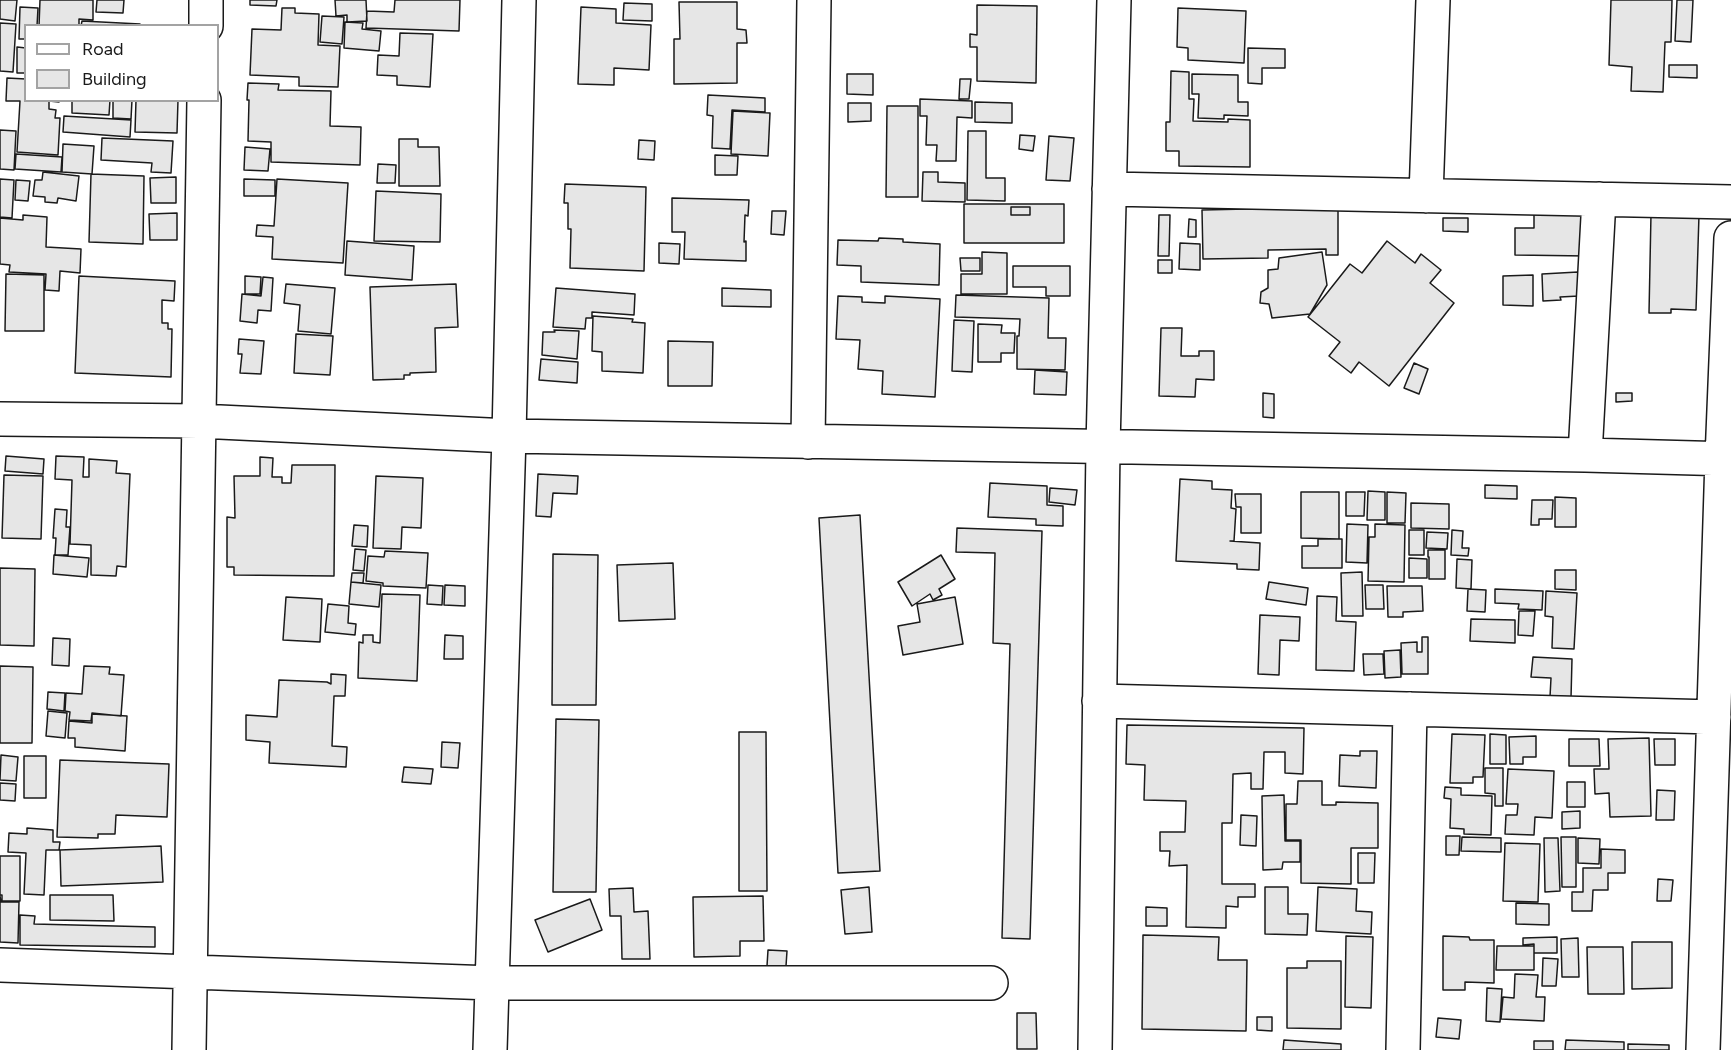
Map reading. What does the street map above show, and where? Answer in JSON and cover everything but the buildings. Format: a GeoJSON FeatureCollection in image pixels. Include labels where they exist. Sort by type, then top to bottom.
{"type":"FeatureCollection","features":[{"type":"Feature","properties":{"kind":"street"},"geometry":{"type":"LineString","coordinates":[[206,0],[206,24]]}},
{"type":"Feature","properties":{"kind":"street"},"geometry":{"type":"LineString","coordinates":[[490,1050],[509,436],[519,0]]}},
{"type":"Feature","properties":{"kind":"street"},"geometry":{"type":"LineString","coordinates":[[808,442],[814,0]]}},
{"type":"Feature","properties":{"kind":"street"},"geometry":{"type":"LineString","coordinates":[[1095,1050],[1103,447],[1113,0]]}},
{"type":"Feature","properties":{"kind":"street"},"geometry":{"type":"LineString","coordinates":[[1426,196],[1433,0]]}},
{"type":"Feature","properties":{"kind":"street"},"geometry":{"type":"LineString","coordinates":[[189,1050],[204,102]]}},
{"type":"Feature","properties":{"kind":"street"},"geometry":{"type":"LineString","coordinates":[[1109,189],[1731,202]]}},
{"type":"Feature","properties":{"kind":"street"},"geometry":{"type":"LineString","coordinates":[[1586,455],[1599,198]]}},
{"type":"Feature","properties":{"kind":"street"},"geometry":{"type":"LineString","coordinates":[[1703,1050],[1714,717],[1727,459],[1731,238]]}},
{"type":"Feature","properties":{"kind":"street"},"geometry":{"type":"LineString","coordinates":[[0,419],[199,421],[509,436],[1727,459]]}},
{"type":"Feature","properties":{"kind":"street"},"geometry":{"type":"LineString","coordinates":[[1099,701],[1714,717]]}},
{"type":"Feature","properties":{"kind":"street"},"geometry":{"type":"LineString","coordinates":[[1402,1050],[1410,709]]}},
{"type":"Feature","properties":{"kind":"street"},"geometry":{"type":"LineString","coordinates":[[0,965],[492,983],[991,983]]}}]}
